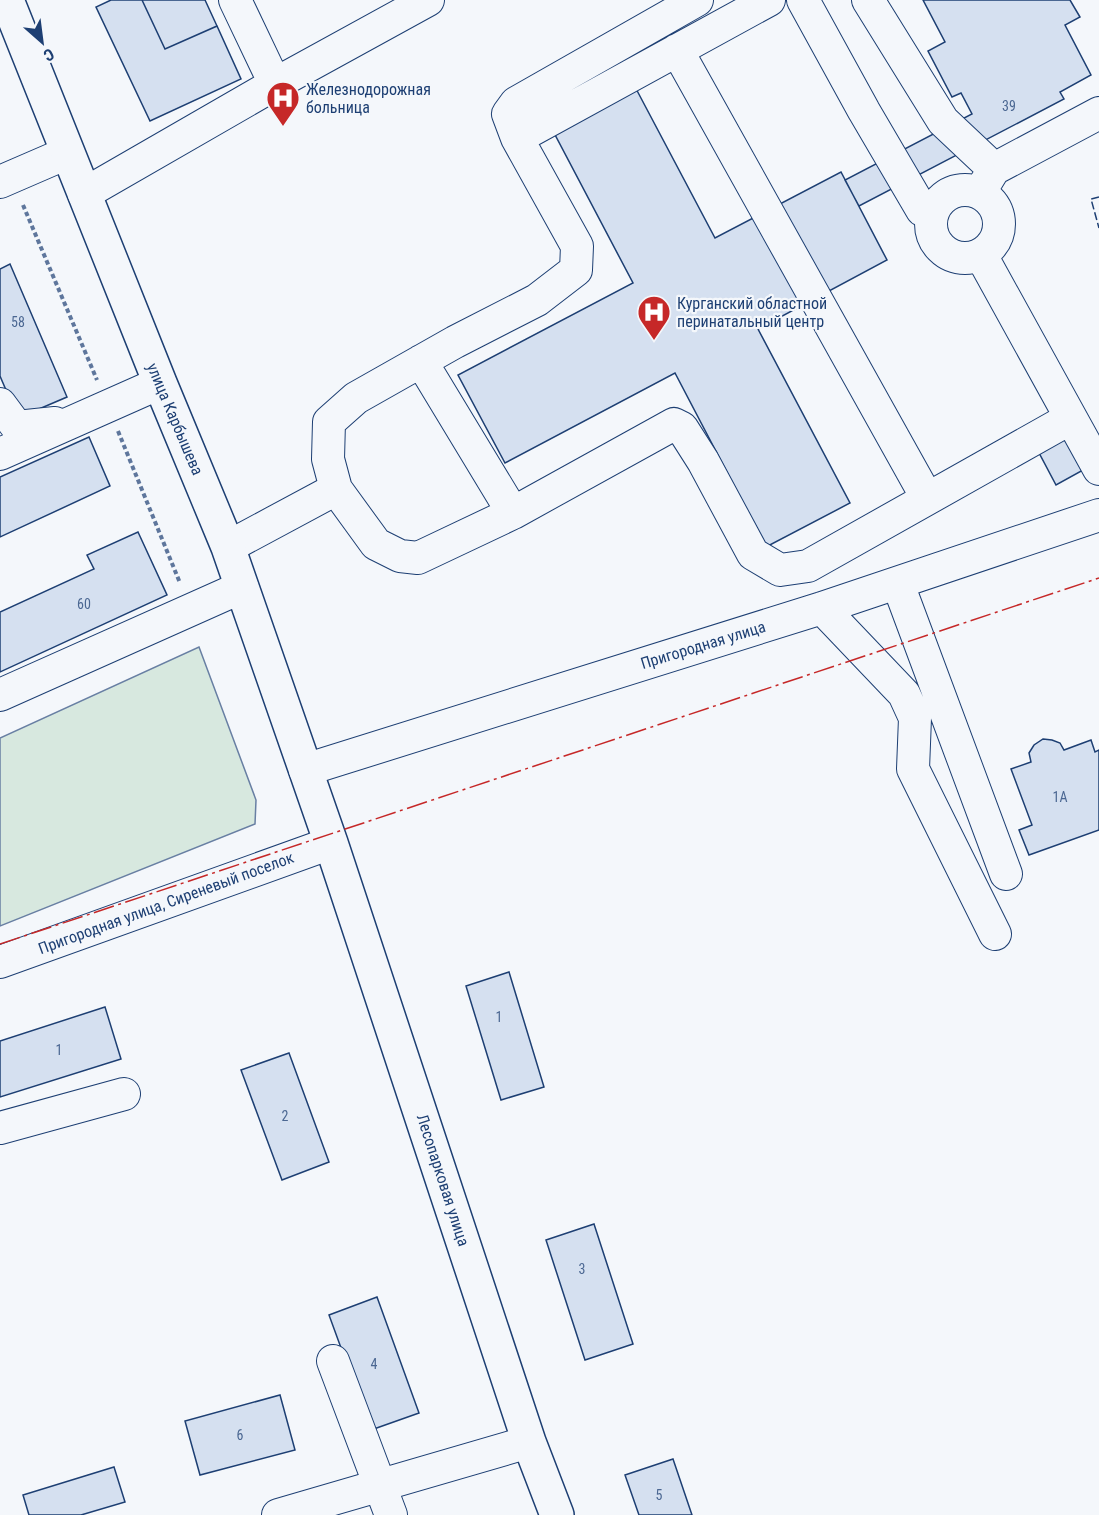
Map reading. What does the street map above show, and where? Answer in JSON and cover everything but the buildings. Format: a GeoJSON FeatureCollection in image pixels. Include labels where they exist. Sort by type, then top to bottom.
{"type":"FeatureCollection","features":[{"type":"Feature","properties":{"kind":"main road","name":"улица Карбышева"},"geometry":{"type":"LineString","coordinates":[[7,0],[228,547],[331,843]]}},
{"type":"Feature","properties":{"kind":"main road","name":"Лесопарковая улица"},"geometry":{"type":"LineString","coordinates":[[331,843],[529,1442],[557,1515]]}},
{"type":"Feature","properties":{"kind":"street"},"geometry":{"type":"LineString","coordinates":[[235,0],[275,84]]}},
{"type":"Feature","properties":{"kind":"street"},"geometry":{"type":"LineString","coordinates":[[84,194],[275,84],[428,0]]}},
{"type":"Feature","properties":{"kind":"street"},"geometry":{"type":"LineString","coordinates":[[697,0],[516,103],[508,114],[517,138],[577,246],[576,270],[537,300],[356,398],[329,422],[328,459],[336,489],[376,544],[400,556],[418,558],[513,513],[674,424],[682,428],[703,461],[753,554],[780,570],[808,566],[1071,418]]}},
{"type":"Feature","properties":{"kind":"street"},"geometry":{"type":"LineString","coordinates":[[517,138],[769,0]]}},
{"type":"Feature","properties":{"kind":"street"},"geometry":{"type":"LineString","coordinates":[[803,0],[922,210],[932,213]]}},
{"type":"Feature","properties":{"kind":"street"},"geometry":{"type":"LineString","coordinates":[[868,0],[943,121],[987,181],[990,201],[997,211],[999,224],[997,236],[991,247],[981,255],[969,258],[958,258],[947,254],[932,236],[930,224],[932,213],[946,195],[957,190],[969,190],[987,181],[1099,113]]}},
{"type":"Feature","properties":{"kind":"street"},"geometry":{"type":"LineString","coordinates":[[677,50],[927,498]]}},
{"type":"Feature","properties":{"kind":"street"},"geometry":{"type":"LineString","coordinates":[[0,182],[67,153]]}},
{"type":"Feature","properties":{"kind":"street"},"geometry":{"type":"LineString","coordinates":[[981,255],[1099,469]]}},
{"type":"Feature","properties":{"kind":"street"},"geometry":{"type":"LineString","coordinates":[[421,361],[513,513]]}},
{"type":"Feature","properties":{"kind":"street"},"geometry":{"type":"LineString","coordinates":[[0,454],[160,383]]}},
{"type":"Feature","properties":{"kind":"street"},"geometry":{"type":"LineString","coordinates":[[0,404],[16,427],[74,421]]}},
{"type":"Feature","properties":{"kind":"street"},"geometry":{"type":"LineString","coordinates":[[228,547],[336,489]]}},
{"type":"Feature","properties":{"kind":"street","name":"Пригородная улица"},"geometry":{"type":"LineString","coordinates":[[305,770],[898,584],[1099,515]]}},
{"type":"Feature","properties":{"kind":"street"},"geometry":{"type":"LineString","coordinates":[[898,584],[1006,874]]}},
{"type":"Feature","properties":{"kind":"street"},"geometry":{"type":"LineString","coordinates":[[0,695],[242,587]]}},
{"type":"Feature","properties":{"kind":"street"},"geometry":{"type":"LineString","coordinates":[[822,608],[904,694],[915,718],[913,769],[995,934]]}},
{"type":"Feature","properties":{"kind":"street","name":"Пригородная улица, Сиреневый поселок"},"geometry":{"type":"LineString","coordinates":[[0,962],[331,843]]}},
{"type":"Feature","properties":{"kind":"street"},"geometry":{"type":"LineString","coordinates":[[0,1128],[124,1094]]}},
{"type":"Feature","properties":{"kind":"street"},"geometry":{"type":"LineString","coordinates":[[333,1361],[391,1515]]}},
{"type":"Feature","properties":{"kind":"street"},"geometry":{"type":"LineString","coordinates":[[278,1515],[529,1442]]}},
{"type":"Feature","properties":{"kind":"shaded area"},"geometry":{"type":"Polygon","coordinates":[[[199,647],[256,800],[255,824],[0,926],[0,738],[199,647]]]}},
{"type":"Feature","properties":{"kind":"fence"},"geometry":{"type":"LineString","coordinates":[[1099,197],[1091,199],[1099,228]]}},
{"type":"Feature","properties":{"kind":"power"},"geometry":{"type":"LineString","coordinates":[[0,944],[1099,578]]}},
{"type":"Feature","properties":{"kind":"place","name":"Железнодорожная больница"},"geometry":{"type":"Point","coordinates":[283,127]}},
{"type":"Feature","properties":{"kind":"place","name":"Курганский областной перинатальный центр"},"geometry":{"type":"Point","coordinates":[654,341]}}]}
